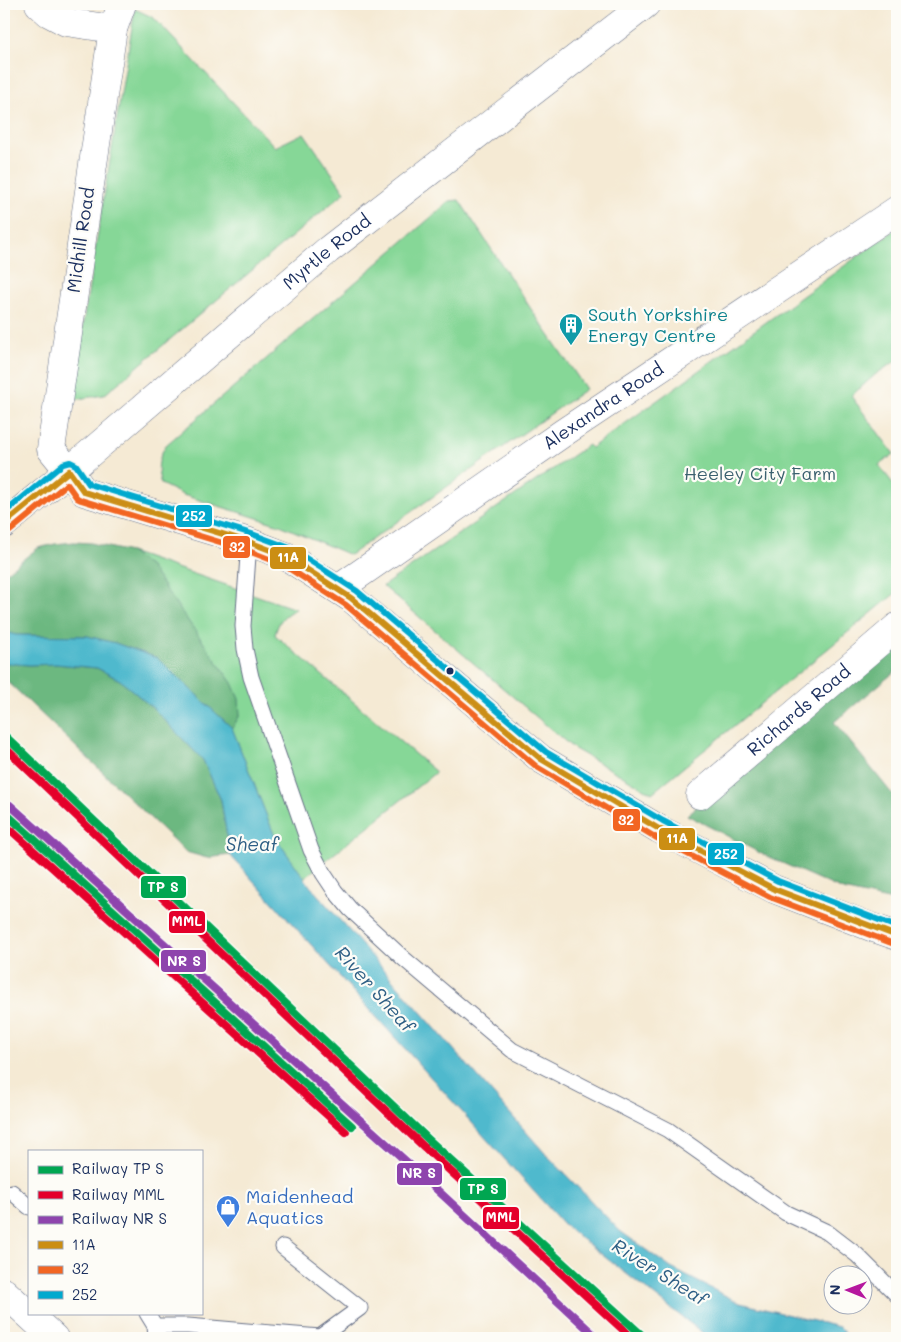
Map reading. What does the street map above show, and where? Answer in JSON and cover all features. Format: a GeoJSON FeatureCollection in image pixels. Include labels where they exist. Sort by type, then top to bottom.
{"type":"FeatureCollection","features":[{"type":"Feature","properties":{"kind":"street"},"geometry":{"type":"LineString","coordinates":[[39,4],[49,13],[66,22],[117,16]]}},
{"type":"Feature","properties":{"kind":"street","name":"Myrtle Road"},"geometry":{"type":"LineString","coordinates":[[10,519],[328,250],[646,4]]}},
{"type":"Feature","properties":{"kind":"street","name":"Midhill Road"},"geometry":{"type":"LineString","coordinates":[[117,16],[51,449],[84,492],[249,542],[286,556],[351,598],[542,759],[659,829],[774,889],[897,936]]}},
{"type":"Feature","properties":{"kind":"street","name":"Alexandra Road"},"geometry":{"type":"LineString","coordinates":[[338,590],[563,433],[897,210]]}},
{"type":"Feature","properties":{"kind":"street","name":"Richards Road"},"geometry":{"type":"LineString","coordinates":[[700,795],[897,627]]}},
{"type":"Feature","properties":{"kind":"street"},"geometry":{"type":"LineString","coordinates":[[4,1292],[54,1338]]}},
{"type":"Feature","properties":{"kind":"lane"},"geometry":{"type":"LineString","coordinates":[[249,542],[244,626],[251,677],[311,850],[322,873],[350,909],[403,958],[512,1050],[668,1130],[786,1213],[828,1232],[857,1255],[897,1295]]}},
{"type":"Feature","properties":{"kind":"lane"},"geometry":{"type":"LineString","coordinates":[[12,1192],[28,1206]]}},
{"type":"Feature","properties":{"kind":"lane"},"geometry":{"type":"LineString","coordinates":[[153,1326],[188,1326],[320,1337],[360,1308],[283,1247]]}},
{"type":"Feature","properties":{"kind":"green space"},"geometry":{"type":"Polygon","coordinates":[[[135,9],[154,18],[275,147],[304,133],[345,192],[104,395],[77,399],[73,384],[135,9]]]}},
{"type":"Feature","properties":{"kind":"green space"},"geometry":{"type":"Polygon","coordinates":[[[459,200],[586,389],[350,555],[280,525],[183,495],[161,484],[159,464],[161,454],[166,445],[450,201],[459,200]]]}},
{"type":"Feature","properties":{"kind":"green space","name":"Heeley City Farm"},"geometry":{"type":"Polygon","coordinates":[[[897,228],[897,360],[876,374],[851,396],[894,454],[879,465],[897,489],[897,592],[652,793],[573,748],[383,586],[588,445],[591,448],[897,228]]]}},
{"type":"Feature","properties":{"kind":"green space"},"geometry":{"type":"Polygon","coordinates":[[[74,542],[91,543],[130,552],[150,567],[232,683],[239,699],[240,715],[232,728],[157,658],[115,643],[87,636],[16,635],[4,632],[4,574],[38,548],[74,542]]]}},
{"type":"Feature","properties":{"kind":"green space"},"geometry":{"type":"Polygon","coordinates":[[[130,552],[296,609],[282,619],[275,635],[436,772],[304,878],[275,837],[232,728],[240,715],[150,567],[130,552]]]}},
{"type":"Feature","properties":{"kind":"green space"},"geometry":{"type":"Polygon","coordinates":[[[897,636],[897,670],[834,722],[897,800],[897,902],[843,890],[762,854],[687,815],[897,636]]]}},
{"type":"Feature","properties":{"kind":"green space"},"geometry":{"type":"Polygon","coordinates":[[[4,663],[29,665],[56,664],[97,668],[120,680],[154,709],[203,760],[221,800],[230,855],[207,858],[186,852],[4,678],[4,663]]]}},
{"type":"Feature","properties":{"kind":"water","name":"Sheaf"},"geometry":{"type":"Polygon","coordinates":[[[4,632],[16,635],[87,636],[115,643],[157,658],[232,728],[275,837],[310,886],[543,1151],[620,1231],[671,1268],[740,1303],[839,1327],[849,1338],[709,1338],[565,1226],[230,855],[221,800],[203,760],[154,709],[120,680],[97,668],[56,664],[29,665],[4,663],[4,632]]]}},
{"type":"Feature","properties":{"kind":"transit line","name":"252"},"geometry":{"type":"LineString","coordinates":[[4,513],[63,464],[70,462],[76,465],[89,484],[252,534],[290,548],[357,591],[546,752],[663,821],[778,881],[897,927]]}},
{"type":"Feature","properties":{"kind":"transit line","name":"11A"},"geometry":{"type":"LineString","coordinates":[[69,471],[84,492],[249,542],[286,556],[351,598],[541,759],[659,829],[774,889],[897,936]]}},
{"type":"Feature","properties":{"kind":"transit line","name":"11A"},"geometry":{"type":"LineString","coordinates":[[4,524],[69,471]]}},
{"type":"Feature","properties":{"kind":"transit line","name":"32"},"geometry":{"type":"LineString","coordinates":[[10,531],[67,484],[77,498],[81,500],[246,550],[282,564],[346,605],[537,767],[655,837],[770,897],[894,944]]}},
{"type":"Feature","properties":{"kind":"transit line"},"geometry":{"type":"LineString","coordinates":[[4,735],[429,1140],[645,1338]]}},
{"type":"Feature","properties":{"kind":"transit line"},"geometry":{"type":"LineString","coordinates":[[10,805],[408,1163],[591,1332]]}},
{"type":"Feature","properties":{"kind":"transit line"},"geometry":{"type":"LineString","coordinates":[[4,812],[352,1126]]}},
{"type":"Feature","properties":{"kind":"rail line","name":"MML"},"geometry":{"type":"LineString","coordinates":[[4,747],[423,1146],[632,1338]]}},
{"type":"Feature","properties":{"kind":"rail line","name":"MML"},"geometry":{"type":"LineString","coordinates":[[4,824],[346,1132]]}},
{"type":"Feature","properties":{"kind":"place","name":"South Yorkshire Energy Centre"},"geometry":{"type":"Point","coordinates":[571,346]}},
{"type":"Feature","properties":{"kind":"place","name":"Maidenhead Aquatics"},"geometry":{"type":"Point","coordinates":[228,1228]}},
{"type":"Feature","properties":{"kind":"water label","name":"River Sheaf"},"geometry":{"type":"Point","coordinates":[375,989]}},
{"type":"Feature","properties":{"kind":"water label","name":"River Sheaf"},"geometry":{"type":"Point","coordinates":[660,1272]}}]}
